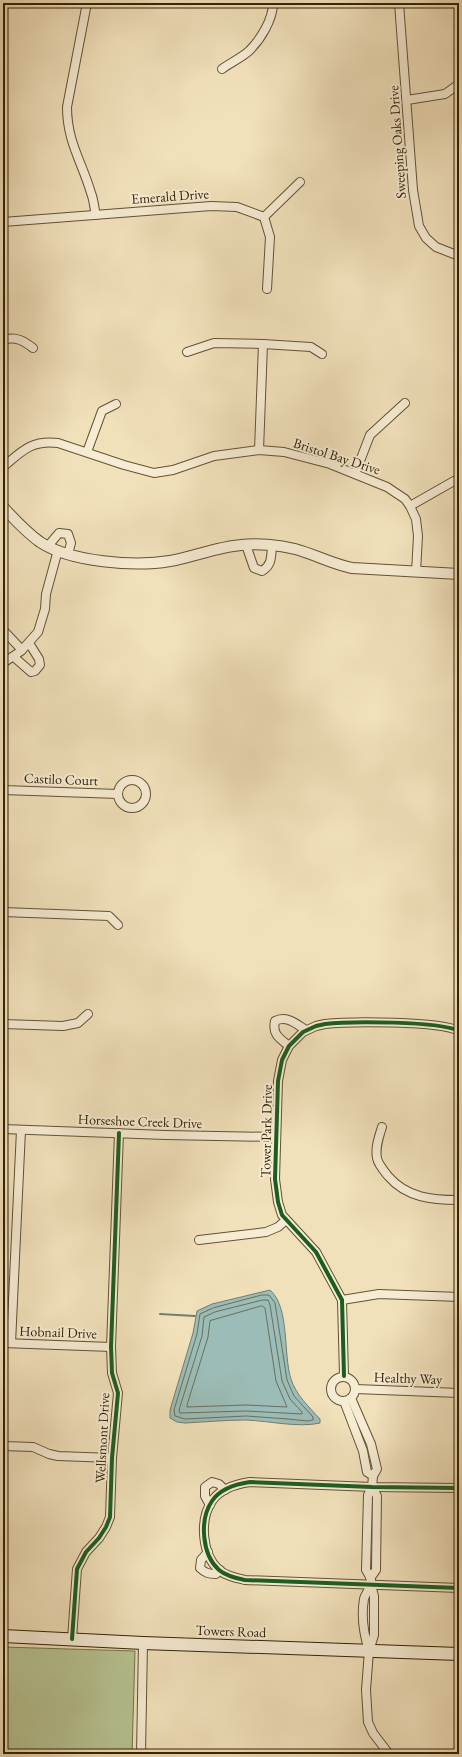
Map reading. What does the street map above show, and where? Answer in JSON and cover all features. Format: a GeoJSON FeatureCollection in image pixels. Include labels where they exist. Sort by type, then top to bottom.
{"type":"FeatureCollection","features":[{"type":"Feature","properties":{"kind":"main road","name":"Towers Road"},"geometry":{"type":"LineString","coordinates":[[3,1636],[143,1643],[459,1654]]}},
{"type":"Feature","properties":{"kind":"street"},"geometry":{"type":"LineString","coordinates":[[87,3],[67,108],[67,125],[78,160],[92,194],[96,215]]}},
{"type":"Feature","properties":{"kind":"street"},"geometry":{"type":"LineString","coordinates":[[222,69],[248,52],[260,38],[268,22],[273,3]]}},
{"type":"Feature","properties":{"kind":"street","name":"Sweeping Oaks Drive"},"geometry":{"type":"LineString","coordinates":[[399,3],[413,190],[419,226],[422,232],[436,247],[445,252],[459,256]]}},
{"type":"Feature","properties":{"kind":"street"},"geometry":{"type":"LineString","coordinates":[[407,100],[445,94],[459,84]]}},
{"type":"Feature","properties":{"kind":"street"},"geometry":{"type":"LineString","coordinates":[[267,289],[270,237],[264,217],[300,182]]}},
{"type":"Feature","properties":{"kind":"street","name":"Emerald Drive"},"geometry":{"type":"LineString","coordinates":[[3,222],[211,206],[237,207],[264,217]]}},
{"type":"Feature","properties":{"kind":"street"},"geometry":{"type":"LineString","coordinates":[[3,340],[16,338],[34,348]]}},
{"type":"Feature","properties":{"kind":"street"},"geometry":{"type":"LineString","coordinates":[[187,352],[214,343],[311,347],[322,354]]}},
{"type":"Feature","properties":{"kind":"street"},"geometry":{"type":"LineString","coordinates":[[259,450],[262,344]]}},
{"type":"Feature","properties":{"kind":"street"},"geometry":{"type":"LineString","coordinates":[[355,474],[370,435],[405,403]]}},
{"type":"Feature","properties":{"kind":"street"},"geometry":{"type":"LineString","coordinates":[[87,452],[102,411],[116,404]]}},
{"type":"Feature","properties":{"kind":"street","name":"Bristol Bay Drive"},"geometry":{"type":"LineString","coordinates":[[3,467],[23,449],[35,444],[48,442],[58,443],[124,465],[154,473],[168,471],[214,456],[259,450],[284,452],[304,456],[355,474],[402,495],[410,506],[416,519],[416,572]]}},
{"type":"Feature","properties":{"kind":"street"},"geometry":{"type":"LineString","coordinates":[[410,506],[454,481],[459,480]]}},
{"type":"Feature","properties":{"kind":"street"},"geometry":{"type":"LineString","coordinates":[[3,506],[20,525],[41,542],[77,557],[116,562],[159,562],[241,545],[272,546],[295,549],[338,565],[352,568],[459,574]]}},
{"type":"Feature","properties":{"kind":"street"},"geometry":{"type":"LineString","coordinates":[[48,546],[59,533],[68,534],[71,543],[68,554]]}},
{"type":"Feature","properties":{"kind":"street"},"geometry":{"type":"LineString","coordinates":[[246,545],[254,568],[262,571],[267,568],[271,562],[272,546]]}},
{"type":"Feature","properties":{"kind":"street"},"geometry":{"type":"LineString","coordinates":[[3,663],[22,650],[38,632],[45,609],[46,594],[58,550]]}},
{"type":"Feature","properties":{"kind":"street"},"geometry":{"type":"LineString","coordinates":[[3,630],[22,650]]}},
{"type":"Feature","properties":{"kind":"street"},"geometry":{"type":"LineString","coordinates":[[14,656],[31,672],[35,671],[40,665],[39,659],[29,643]]}},
{"type":"Feature","properties":{"kind":"street","name":"Castilo Court"},"geometry":{"type":"LineString","coordinates":[[3,790],[118,794]]}},
{"type":"Feature","properties":{"kind":"street"},"geometry":{"type":"LineString","coordinates":[[3,912],[109,916],[118,925]]}},
{"type":"Feature","properties":{"kind":"street"},"geometry":{"type":"LineString","coordinates":[[3,1024],[63,1026],[78,1023],[88,1014]]}},
{"type":"Feature","properties":{"kind":"street"},"geometry":{"type":"LineString","coordinates":[[289,1046],[277,1037],[274,1031],[275,1021],[279,1019],[289,1019],[306,1030]]}},
{"type":"Feature","properties":{"kind":"street","name":"Tower Park Drive"},"geometry":{"type":"LineString","coordinates":[[344,1376],[342,1300],[316,1252],[282,1215],[277,1194],[275,1179],[279,1068],[289,1046],[306,1030],[325,1024],[413,1024],[443,1027],[459,1031]]}},
{"type":"Feature","properties":{"kind":"street"},"geometry":{"type":"LineString","coordinates":[[382,1127],[376,1146],[377,1159],[383,1170],[392,1180],[401,1188],[422,1198],[459,1200]]}},
{"type":"Feature","properties":{"kind":"street","name":"Horseshoe Creek Drive"},"geometry":{"type":"LineString","coordinates":[[3,1129],[276,1137]]}},
{"type":"Feature","properties":{"kind":"street"},"geometry":{"type":"LineString","coordinates":[[7,1343],[21,1130]]}},
{"type":"Feature","properties":{"kind":"street","name":"Wellsmont Drive"},"geometry":{"type":"LineString","coordinates":[[72,1639],[77,1569],[86,1552],[99,1538],[110,1517],[112,1458],[118,1392],[112,1373],[111,1347],[119,1133]]}},
{"type":"Feature","properties":{"kind":"street"},"geometry":{"type":"LineString","coordinates":[[199,1240],[266,1232],[278,1227],[286,1220]]}},
{"type":"Feature","properties":{"kind":"street"},"geometry":{"type":"LineString","coordinates":[[342,1300],[379,1294],[459,1297]]}},
{"type":"Feature","properties":{"kind":"street","name":"Hobnail Drive"},"geometry":{"type":"LineString","coordinates":[[7,1343],[111,1347]]}},
{"type":"Feature","properties":{"kind":"street"},"geometry":{"type":"LineString","coordinates":[[340,1376],[344,1376],[351,1379],[355,1389],[347,1400],[340,1401],[333,1396],[330,1389],[333,1381],[340,1376]]}},
{"type":"Feature","properties":{"kind":"street","name":"Healthy Way"},"geometry":{"type":"LineString","coordinates":[[355,1389],[459,1392]]}},
{"type":"Feature","properties":{"kind":"street"},"geometry":{"type":"LineString","coordinates":[[347,1400],[363,1452],[367,1472],[373,1476],[372,1487],[368,1495],[366,1570],[371,1581],[364,1598],[364,1634],[369,1651],[366,1698],[368,1722],[373,1733],[389,1754]]}},
{"type":"Feature","properties":{"kind":"street"},"geometry":{"type":"LineString","coordinates":[[3,1446],[33,1447],[58,1456],[112,1458]]}},
{"type":"Feature","properties":{"kind":"street"},"geometry":{"type":"LineString","coordinates":[[210,1504],[205,1496],[205,1487],[212,1482],[219,1484],[225,1490]]}},
{"type":"Feature","properties":{"kind":"street"},"geometry":{"type":"LineString","coordinates":[[459,1488],[372,1487],[250,1482],[225,1490],[212,1501],[206,1516],[204,1531],[208,1552],[220,1570],[228,1575],[245,1580],[371,1581],[459,1588]]}},
{"type":"Feature","properties":{"kind":"street"},"geometry":{"type":"LineString","coordinates":[[208,1552],[201,1560],[200,1568],[204,1572],[211,1574],[216,1574],[220,1570]]}},
{"type":"Feature","properties":{"kind":"street"},"geometry":{"type":"LineString","coordinates":[[141,1754],[143,1643]]}},
{"type":"Feature","properties":{"kind":"green space"},"geometry":{"type":"Polygon","coordinates":[[[3,1647],[135,1651],[132,1754],[3,1754],[3,1647]]]}},
{"type":"Feature","properties":{"kind":"water"},"geometry":{"type":"Polygon","coordinates":[[[270,1290],[281,1308],[287,1357],[293,1385],[299,1396],[320,1419],[320,1423],[294,1425],[246,1420],[185,1423],[177,1422],[170,1418],[170,1410],[193,1333],[197,1311],[212,1304],[270,1290]]]}},
{"type":"Feature","properties":{"kind":"waterway"},"geometry":{"type":"LineString","coordinates":[[160,1314],[195,1316]]}},
{"type":"Feature","properties":{"kind":"cycle path"},"geometry":{"type":"LineString","coordinates":[[344,1376],[342,1300],[316,1252],[282,1215],[278,1202],[275,1179],[278,1081],[282,1060],[289,1046],[303,1032],[325,1024],[353,1022],[415,1024],[433,1025],[459,1031]]}},
{"type":"Feature","properties":{"kind":"cycle path"},"geometry":{"type":"LineString","coordinates":[[72,1639],[77,1569],[86,1552],[99,1538],[106,1527],[110,1517],[112,1458],[118,1393],[112,1373],[111,1347],[119,1133]]}},
{"type":"Feature","properties":{"kind":"cycle path"},"geometry":{"type":"LineString","coordinates":[[459,1488],[372,1487],[250,1482],[239,1484],[219,1493],[212,1501],[208,1509],[204,1527],[206,1547],[213,1564],[222,1572],[245,1580],[459,1588]]}}]}
